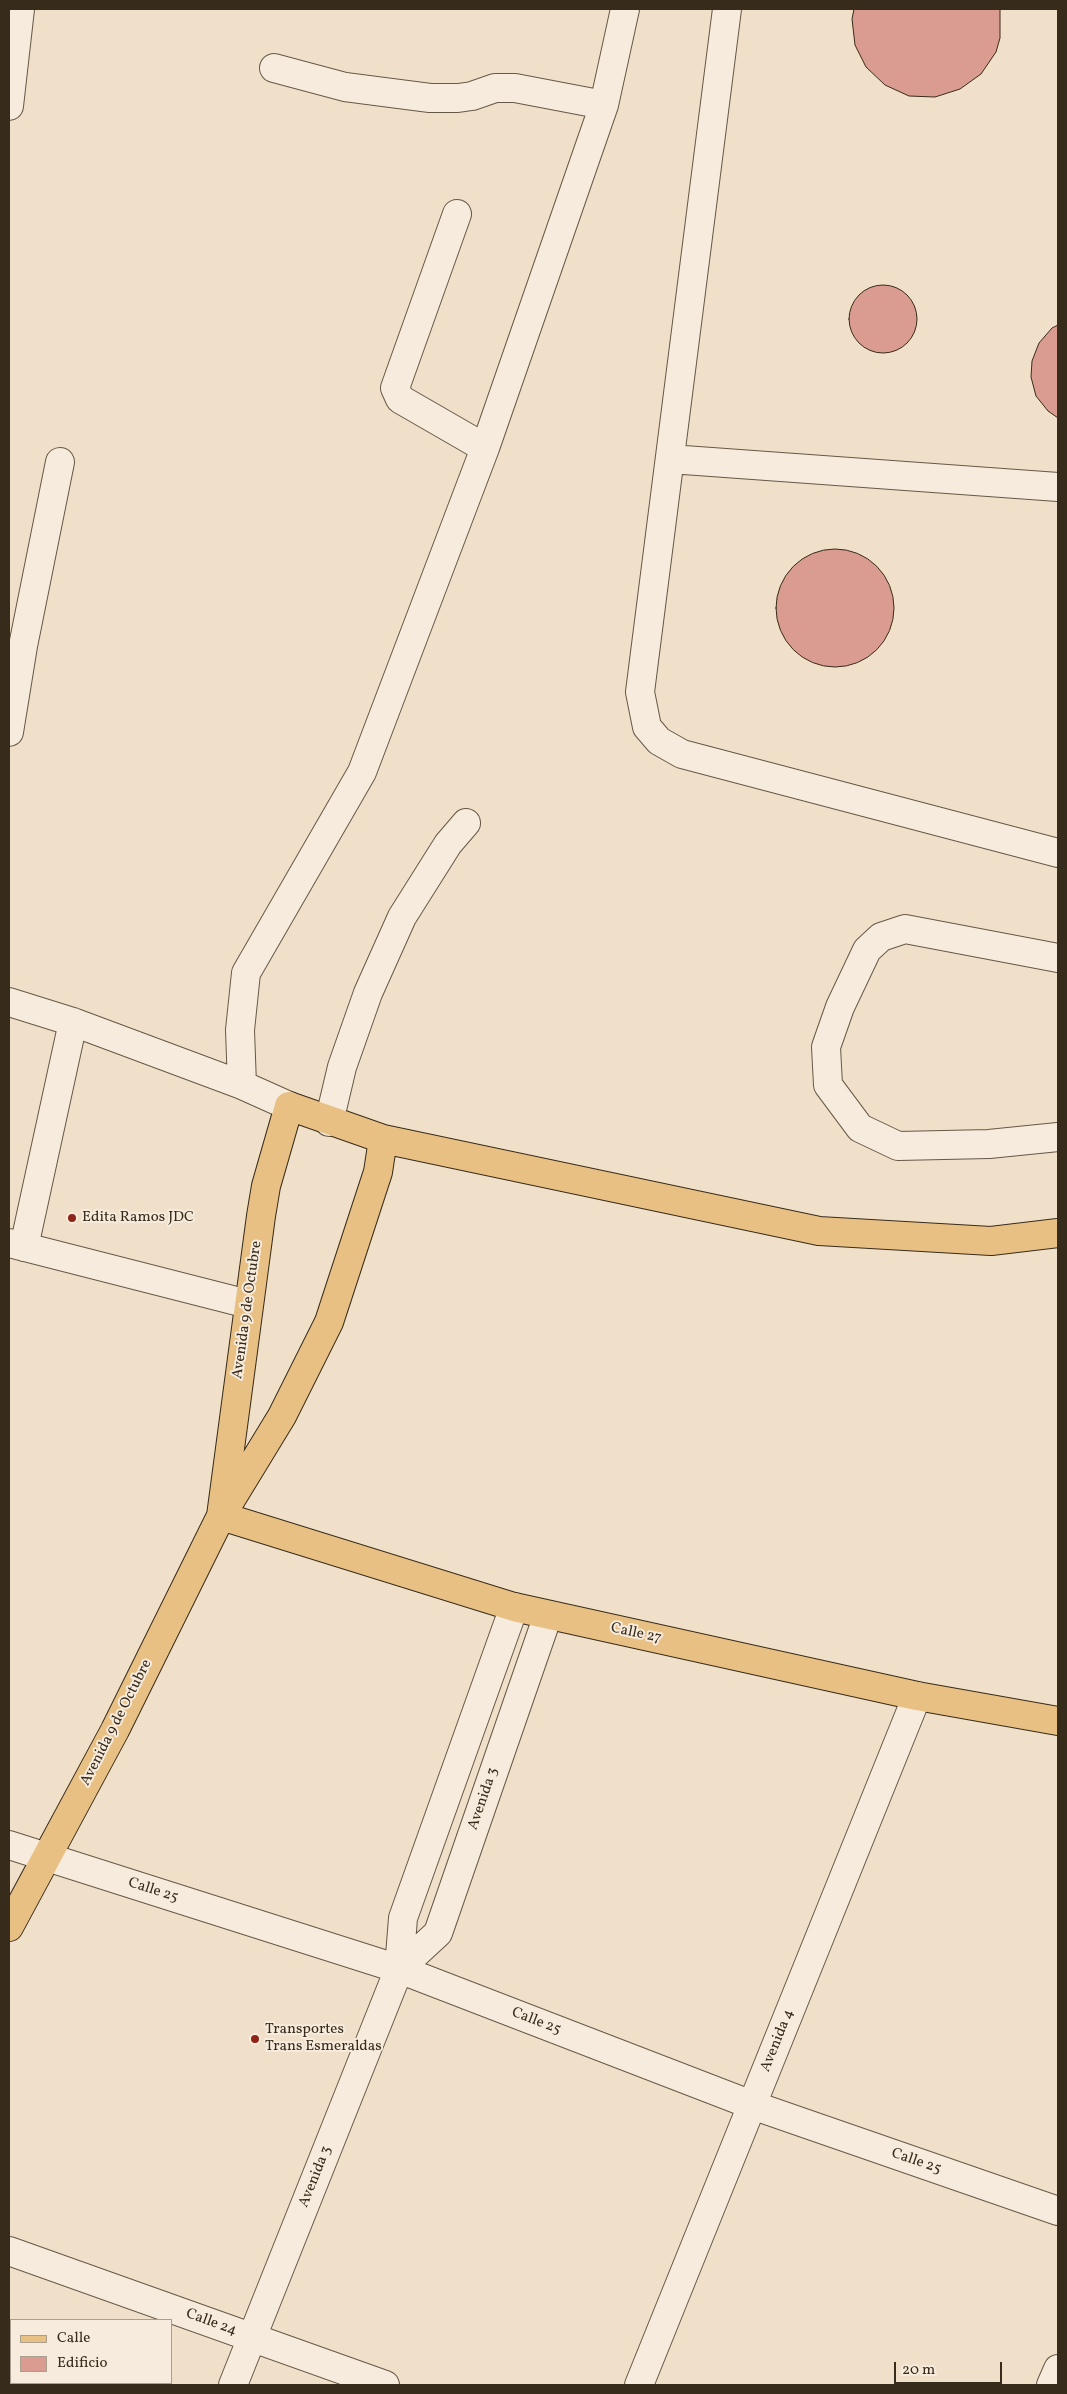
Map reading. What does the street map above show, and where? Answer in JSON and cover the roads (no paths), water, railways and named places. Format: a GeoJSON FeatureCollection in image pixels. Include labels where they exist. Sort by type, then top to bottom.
{"type":"FeatureCollection","features":[{"type":"Feature","properties":{"kind":"main road"},"geometry":{"type":"LineString","coordinates":[[289,1106],[329,1122],[383,1139],[819,1231],[991,1241],[1058,1233]]}},
{"type":"Feature","properties":{"kind":"main road","name":"Avenida 9 de Octubre"},"geometry":{"type":"LineString","coordinates":[[221,1516],[248,1304],[266,1186],[289,1106]]}},
{"type":"Feature","properties":{"kind":"main road","name":"Avenida 9 de Octubre"},"geometry":{"type":"LineString","coordinates":[[9,1927],[45,1856],[115,1730],[221,1516],[282,1416],[329,1322],[378,1172],[383,1139]]}},
{"type":"Feature","properties":{"kind":"main road","name":"Calle 27"},"geometry":{"type":"LineString","coordinates":[[221,1516],[514,1607],[917,1696],[1058,1721]]}},
{"type":"Feature","properties":{"kind":"street"},"geometry":{"type":"LineString","coordinates":[[9,106],[20,9]]}},
{"type":"Feature","properties":{"kind":"street"},"geometry":{"type":"LineString","coordinates":[[242,1085],[240,1030],[246,973],[362,772],[485,448],[604,105],[624,9]]}},
{"type":"Feature","properties":{"kind":"street"},"geometry":{"type":"LineString","coordinates":[[727,9],[640,692],[647,727],[655,738],[669,749],[682,754],[1058,853]]}},
{"type":"Feature","properties":{"kind":"street"},"geometry":{"type":"LineString","coordinates":[[274,68],[344,87],[430,98],[458,98],[472,96],[495,88],[515,88],[604,105]]}},
{"type":"Feature","properties":{"kind":"street"},"geometry":{"type":"LineString","coordinates":[[457,214],[395,388],[400,400],[485,448]]}},
{"type":"Feature","properties":{"kind":"street"},"geometry":{"type":"LineString","coordinates":[[670,459],[1058,487]]}},
{"type":"Feature","properties":{"kind":"street"},"geometry":{"type":"LineString","coordinates":[[9,732],[22,646],[60,462]]}},
{"type":"Feature","properties":{"kind":"street"},"geometry":{"type":"LineString","coordinates":[[329,1122],[342,1067],[362,1012],[402,917],[448,844],[466,824]]}},
{"type":"Feature","properties":{"kind":"street"},"geometry":{"type":"LineString","coordinates":[[1058,958],[905,929],[881,937],[867,950],[840,1007],[826,1047],[828,1085],[860,1128],[898,1146],[989,1144],[1058,1137]]}},
{"type":"Feature","properties":{"kind":"street"},"geometry":{"type":"LineString","coordinates":[[9,1002],[73,1022],[242,1085],[289,1106]]}},
{"type":"Feature","properties":{"kind":"street"},"geometry":{"type":"LineString","coordinates":[[73,1022],[16,1245],[248,1304]]}},
{"type":"Feature","properties":{"kind":"street","name":"Avenida 3"},"geometry":{"type":"LineString","coordinates":[[233,2385],[399,1969],[403,1918],[514,1607]]}},
{"type":"Feature","properties":{"kind":"street","name":"Avenida 3"},"geometry":{"type":"LineString","coordinates":[[399,1969],[438,1933],[548,1615]]}},
{"type":"Feature","properties":{"kind":"street","name":"Avenida 4"},"geometry":{"type":"LineString","coordinates":[[639,2385],[917,1696]]}},
{"type":"Feature","properties":{"kind":"street","name":"Calle 25"},"geometry":{"type":"LineString","coordinates":[[9,1845],[399,1969],[752,2105],[1058,2211]]}},
{"type":"Feature","properties":{"kind":"street","name":"Calle 24"},"geometry":{"type":"LineString","coordinates":[[9,2251],[385,2385]]}},
{"type":"Feature","properties":{"kind":"street"},"geometry":{"type":"LineString","coordinates":[[1052,2385],[1058,2369]]}},
{"type":"Feature","properties":{"kind":"place","name":"Edita Ramos JDC"},"geometry":{"type":"Point","coordinates":[72,1218]}},
{"type":"Feature","properties":{"kind":"place","name":"Transportes Trans Esmeraldas"},"geometry":{"type":"Point","coordinates":[255,2039]}}]}
